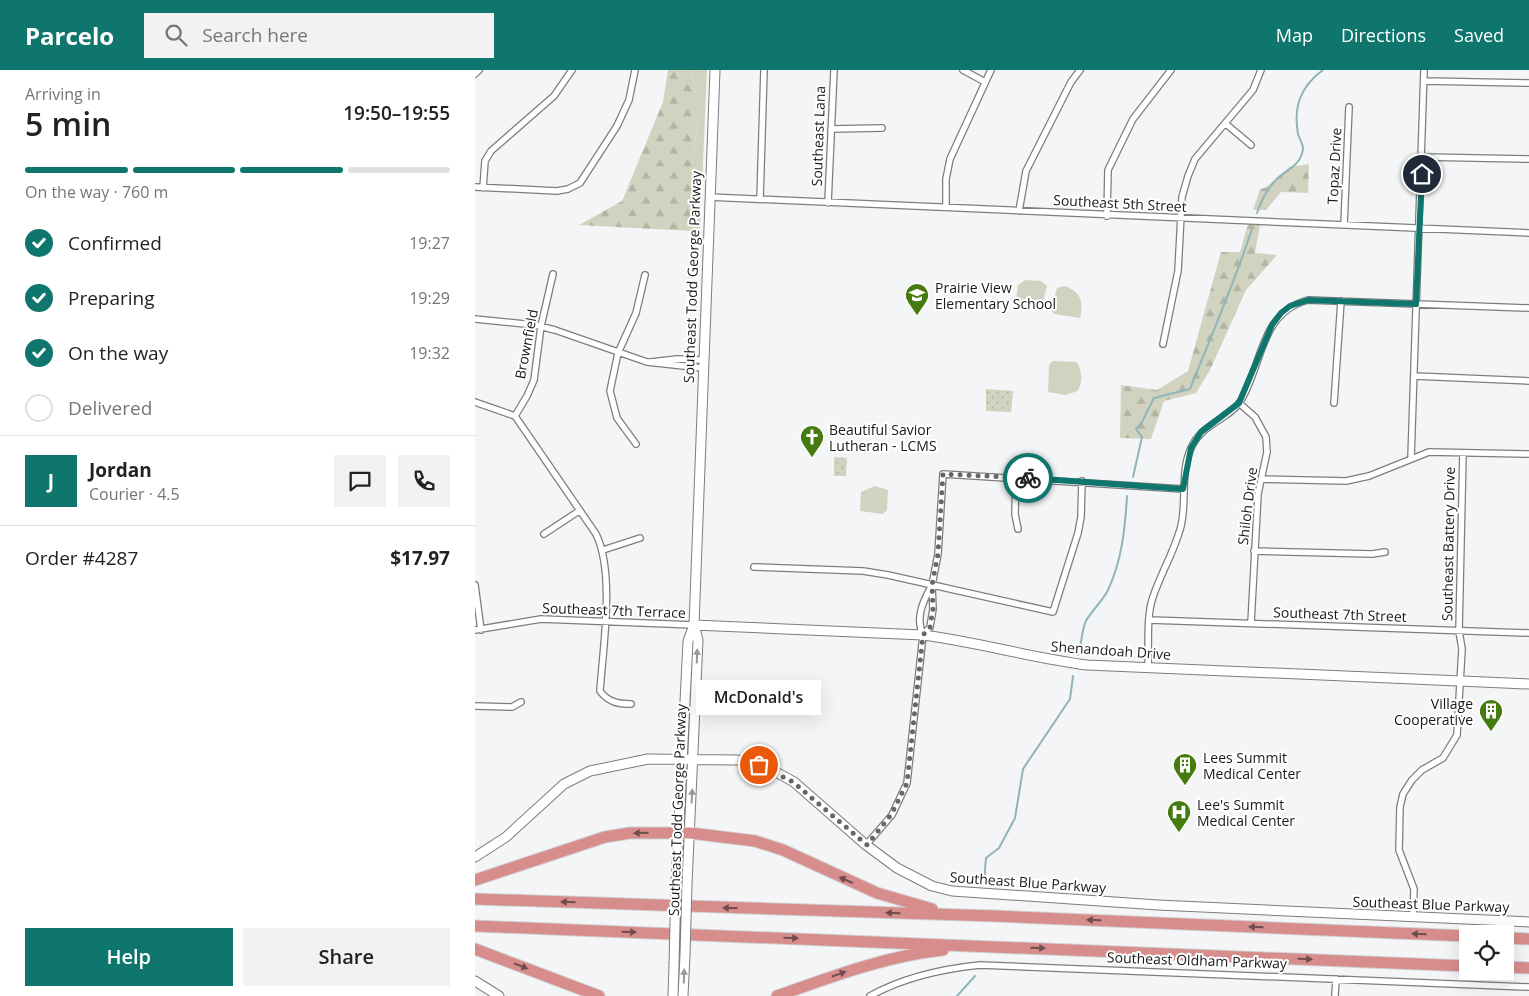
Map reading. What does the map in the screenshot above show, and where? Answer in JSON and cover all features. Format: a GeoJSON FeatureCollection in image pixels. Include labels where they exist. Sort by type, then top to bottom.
{"type":"FeatureCollection","features":[{"type":"Feature","properties":{"kind":"highway"},"geometry":{"type":"LineString","coordinates":[[475,880],[605,837],[630,833],[684,833],[755,841],[774,847],[877,893],[912,905],[943,911],[994,916]]}},
{"type":"Feature","properties":{"kind":"highway"},"geometry":{"type":"LineString","coordinates":[[475,899],[994,916],[1459,936]]}},
{"type":"Feature","properties":{"kind":"highway"},"geometry":{"type":"LineString","coordinates":[[475,926],[1459,966]]}},
{"type":"Feature","properties":{"kind":"highway"},"geometry":{"type":"LineString","coordinates":[[1514,938],[1529,939]]}},
{"type":"Feature","properties":{"kind":"highway"},"geometry":{"type":"LineString","coordinates":[[777,996],[855,969],[897,957],[951,949],[981,950],[989,946]]}},
{"type":"Feature","properties":{"kind":"highway"},"geometry":{"type":"LineString","coordinates":[[475,949],[599,996]]}},
{"type":"Feature","properties":{"kind":"highway"},"geometry":{"type":"LineString","coordinates":[[1514,967],[1529,968]]}},
{"type":"Feature","properties":{"kind":"street"},"geometry":{"type":"LineString","coordinates":[[475,74],[479,70]]}},
{"type":"Feature","properties":{"kind":"street"},"geometry":{"type":"LineString","coordinates":[[483,188],[485,161],[491,151],[554,96],[572,70]]}},
{"type":"Feature","properties":{"kind":"street"},"geometry":{"type":"LineString","coordinates":[[475,187],[557,191],[568,189],[580,183],[617,126],[629,100],[635,70]]}},
{"type":"Feature","properties":{"kind":"street","name":"Southeast Todd George Parkway"},"geometry":{"type":"LineString","coordinates":[[684,833],[694,759],[698,640],[694,625],[698,486],[715,70]]}},
{"type":"Feature","properties":{"kind":"street"},"geometry":{"type":"LineString","coordinates":[[760,199],[764,70]]}},
{"type":"Feature","properties":{"kind":"street","name":"Southeast Lana"},"geometry":{"type":"LineString","coordinates":[[828,203],[834,70]]}},
{"type":"Feature","properties":{"kind":"street"},"geometry":{"type":"LineString","coordinates":[[963,70],[985,82]]}},
{"type":"Feature","properties":{"kind":"street"},"geometry":{"type":"LineString","coordinates":[[946,208],[945,179],[950,159],[991,70]]}},
{"type":"Feature","properties":{"kind":"street"},"geometry":{"type":"LineString","coordinates":[[1019,211],[1025,171],[1071,82],[1080,70]]}},
{"type":"Feature","properties":{"kind":"street"},"geometry":{"type":"LineString","coordinates":[[1107,216],[1108,170],[1133,118],[1171,70]]}},
{"type":"Feature","properties":{"kind":"street"},"geometry":{"type":"LineString","coordinates":[[1163,344],[1178,271],[1182,197],[1195,159],[1253,90],[1261,70]]}},
{"type":"Feature","properties":{"kind":"street"},"geometry":{"type":"LineString","coordinates":[[1411,459],[1423,157],[1424,70]]}},
{"type":"Feature","properties":{"kind":"street"},"geometry":{"type":"LineString","coordinates":[[1424,80],[1529,83]]}},
{"type":"Feature","properties":{"kind":"street","name":"Topaz Drive"},"geometry":{"type":"LineString","coordinates":[[1343,225],[1349,107]]}},
{"type":"Feature","properties":{"kind":"street"},"geometry":{"type":"LineString","coordinates":[[1226,124],[1251,145]]}},
{"type":"Feature","properties":{"kind":"street"},"geometry":{"type":"LineString","coordinates":[[831,129],[882,128]]}},
{"type":"Feature","properties":{"kind":"street"},"geometry":{"type":"LineString","coordinates":[[1423,157],[1529,159]]}},
{"type":"Feature","properties":{"kind":"street","name":"Southeast 5th Street"},"geometry":{"type":"LineString","coordinates":[[709,197],[1419,230],[1529,233]]}},
{"type":"Feature","properties":{"kind":"street","name":"Brownfield"},"geometry":{"type":"LineString","coordinates":[[515,416],[527,396],[533,380],[541,326],[553,274]]}},
{"type":"Feature","properties":{"kind":"street"},"geometry":{"type":"LineString","coordinates":[[636,444],[617,418],[612,405],[610,391],[611,376],[618,353],[636,313],[645,275]]}},
{"type":"Feature","properties":{"kind":"street"},"geometry":{"type":"LineString","coordinates":[[1148,668],[1152,599],[1181,526],[1183,489],[1191,448],[1201,432],[1239,403],[1272,325],[1281,313],[1290,306],[1308,300],[1529,308]]}},
{"type":"Feature","properties":{"kind":"street"},"geometry":{"type":"LineString","coordinates":[[1334,403],[1341,301]]}},
{"type":"Feature","properties":{"kind":"street"},"geometry":{"type":"LineString","coordinates":[[475,319],[541,326],[647,362],[677,359],[703,364]]}},
{"type":"Feature","properties":{"kind":"street"},"geometry":{"type":"LineString","coordinates":[[1414,376],[1529,380]]}},
{"type":"Feature","properties":{"kind":"street"},"geometry":{"type":"LineString","coordinates":[[475,402],[515,416],[596,534],[603,550],[605,621],[600,691],[606,699],[621,704],[631,704]]}},
{"type":"Feature","properties":{"kind":"street","name":"Shiloh Drive"},"geometry":{"type":"LineString","coordinates":[[1239,403],[1255,417],[1267,437],[1267,452],[1261,479],[1254,551],[1251,623]]}},
{"type":"Feature","properties":{"kind":"street"},"geometry":{"type":"LineString","coordinates":[[1261,479],[1346,480],[1369,476],[1429,452],[1529,454]]}},
{"type":"Feature","properties":{"kind":"street","name":"Southeast Battery Drive"},"geometry":{"type":"LineString","coordinates":[[1413,917],[1414,889],[1399,850],[1400,807],[1403,794],[1412,780],[1422,770],[1443,758],[1457,735],[1462,649],[1459,633],[1463,453]]}},
{"type":"Feature","properties":{"kind":"street"},"geometry":{"type":"LineString","coordinates":[[923,635],[930,627],[933,609],[932,585],[938,554],[943,474],[1082,481],[1147,488],[1183,489]]}},
{"type":"Feature","properties":{"kind":"street"},"geometry":{"type":"LineString","coordinates":[[1016,477],[1015,514],[1018,529]]}},
{"type":"Feature","properties":{"kind":"street"},"geometry":{"type":"LineString","coordinates":[[754,567],[863,571],[1053,612],[1078,533],[1081,517],[1082,481]]}},
{"type":"Feature","properties":{"kind":"street"},"geometry":{"type":"LineString","coordinates":[[544,534],[579,511]]}},
{"type":"Feature","properties":{"kind":"street"},"geometry":{"type":"LineString","coordinates":[[603,550],[640,538]]}},
{"type":"Feature","properties":{"kind":"street"},"geometry":{"type":"LineString","coordinates":[[1254,551],[1372,554],[1385,552]]}},
{"type":"Feature","properties":{"kind":"street"},"geometry":{"type":"LineString","coordinates":[[475,585],[478,630]]}},
{"type":"Feature","properties":{"kind":"street"},"geometry":{"type":"LineString","coordinates":[[867,845],[891,815],[907,783],[923,635],[919,626],[922,605],[932,585]]}},
{"type":"Feature","properties":{"kind":"street","name":"Southeast 7th Terrace"},"geometry":{"type":"LineString","coordinates":[[478,630],[541,619],[694,625]]}},
{"type":"Feature","properties":{"kind":"street","name":"Southeast 7th Street"},"geometry":{"type":"LineString","coordinates":[[1150,620],[1459,633],[1529,633]]}},
{"type":"Feature","properties":{"kind":"street","name":"Southeast Todd George Parkway"},"geometry":{"type":"LineString","coordinates":[[683,996],[687,884],[683,759],[688,641],[694,625]]}},
{"type":"Feature","properties":{"kind":"street","name":"Shenandoah Drive"},"geometry":{"type":"LineString","coordinates":[[694,625],[923,635],[958,640],[1046,660],[1087,665],[1529,684]]}},
{"type":"Feature","properties":{"kind":"street"},"geometry":{"type":"LineString","coordinates":[[475,706],[512,707],[521,702]]}},
{"type":"Feature","properties":{"kind":"street","name":"Southeast Blue Parkway"},"geometry":{"type":"LineString","coordinates":[[475,857],[506,836],[564,784],[590,771],[630,761],[683,759],[738,760],[774,771],[793,782],[867,845],[911,876],[951,891],[1158,905],[1529,922]]}},
{"type":"Feature","properties":{"kind":"street"},"geometry":{"type":"LineString","coordinates":[[673,996],[676,884],[684,833]]}},
{"type":"Feature","properties":{"kind":"street","name":"Southeast Oldham Parkway"},"geometry":{"type":"LineString","coordinates":[[869,996],[911,978],[946,968],[980,965],[1529,987]]}},
{"type":"Feature","properties":{"kind":"street"},"geometry":{"type":"LineString","coordinates":[[1335,996],[1336,979]]}},
{"type":"Feature","properties":{"kind":"street"},"geometry":{"type":"LineString","coordinates":[[475,981],[499,996]]}},
{"type":"Feature","properties":{"kind":"green space"},"geometry":{"type":"Polygon","coordinates":[[[668,70],[692,70],[699,111],[692,165],[691,231],[579,225],[622,201],[663,102],[668,70]]]}},
{"type":"Feature","properties":{"kind":"green space"},"geometry":{"type":"Polygon","coordinates":[[[692,70],[707,70],[700,232],[691,231],[692,165],[699,111],[692,70]]]}},
{"type":"Feature","properties":{"kind":"green space"},"geometry":{"type":"Polygon","coordinates":[[[1309,164],[1308,193],[1281,192],[1266,210],[1253,210],[1260,189],[1265,188],[1289,167],[1309,164]]]}},
{"type":"Feature","properties":{"kind":"green space"},"geometry":{"type":"Polygon","coordinates":[[[1248,224],[1260,225],[1255,253],[1277,255],[1246,290],[1210,370],[1196,393],[1164,401],[1151,439],[1120,438],[1121,385],[1157,390],[1188,371],[1221,252],[1240,252],[1248,224]]]}},
{"type":"Feature","properties":{"kind":"green space"},"geometry":{"type":"Polygon","coordinates":[[[1025,280],[1041,281],[1047,286],[1042,305],[1036,308],[1016,299],[1018,285],[1025,280]]]}},
{"type":"Feature","properties":{"kind":"green space"},"geometry":{"type":"Polygon","coordinates":[[[1065,286],[1075,291],[1080,298],[1082,307],[1080,318],[1054,314],[1051,309],[1057,288],[1065,286]]]}},
{"type":"Feature","properties":{"kind":"green space"},"geometry":{"type":"Polygon","coordinates":[[[1053,361],[1077,362],[1081,376],[1078,391],[1065,395],[1048,392],[1049,365],[1053,361]]]}},
{"type":"Feature","properties":{"kind":"green space"},"geometry":{"type":"Polygon","coordinates":[[[986,389],[1013,391],[1011,412],[986,411],[986,389]]]}},
{"type":"Feature","properties":{"kind":"green space"},"geometry":{"type":"Polygon","coordinates":[[[834,457],[847,458],[846,476],[834,476],[834,457]]]}},
{"type":"Feature","properties":{"kind":"green space"},"geometry":{"type":"Polygon","coordinates":[[[875,486],[888,490],[887,510],[883,514],[860,511],[861,492],[875,486]]]}},
{"type":"Feature","properties":{"kind":"waterway"},"geometry":{"type":"LineString","coordinates":[[1257,213],[1270,187],[1300,159],[1303,148],[1297,124],[1300,98],[1309,83],[1323,70]]}},
{"type":"Feature","properties":{"kind":"waterway"},"geometry":{"type":"LineString","coordinates":[[1133,477],[1142,437],[1136,429],[1142,422],[1154,398],[1190,389],[1230,290],[1252,229]]}},
{"type":"Feature","properties":{"kind":"waterway"},"geometry":{"type":"LineString","coordinates":[[1078,655],[1086,621],[1106,594],[1117,567],[1124,532],[1127,496]]}},
{"type":"Feature","properties":{"kind":"waterway"},"geometry":{"type":"LineString","coordinates":[[984,881],[986,858],[999,848],[1015,818],[1023,769],[1070,699],[1073,676]]}},
{"type":"Feature","properties":{"kind":"waterway"},"geometry":{"type":"LineString","coordinates":[[957,996],[975,976]]}},
{"type":"Feature","properties":{"kind":"way so far"},"geometry":{"type":"LineString","coordinates":[[759,765],[793,782],[867,845],[898,805],[907,783],[923,635],[930,627],[933,609],[932,585],[938,554],[943,474],[1028,478]]}},
{"type":"Feature","properties":{"kind":"place","name":"Prairie View Elementary School"},"geometry":{"type":"Point","coordinates":[917,316]}},
{"type":"Feature","properties":{"kind":"place","name":"Beautiful Savior Lutheran - LCMS"},"geometry":{"type":"Point","coordinates":[812,458]}},
{"type":"Feature","properties":{"kind":"place","name":"Village Cooperative"},"geometry":{"type":"Point","coordinates":[1491,732]}},
{"type":"Feature","properties":{"kind":"place","name":"McDonald's"},"geometry":{"type":"Point","coordinates":[759,765]}},
{"type":"Feature","properties":{"kind":"place","name":"Lees Summit Medical Center"},"geometry":{"type":"Point","coordinates":[1185,786]}},
{"type":"Feature","properties":{"kind":"place","name":"Lee's Summit Medical Center"},"geometry":{"type":"Point","coordinates":[1179,833]}},
{"type":"Feature","properties":{"kind":"route"},"geometry":{"type":"LineString","coordinates":[[1028,478],[1110,483],[1147,488],[1183,489],[1191,448],[1201,432],[1239,403],[1272,325],[1281,313],[1290,306],[1308,300],[1416,304],[1422,174]]}}]}
